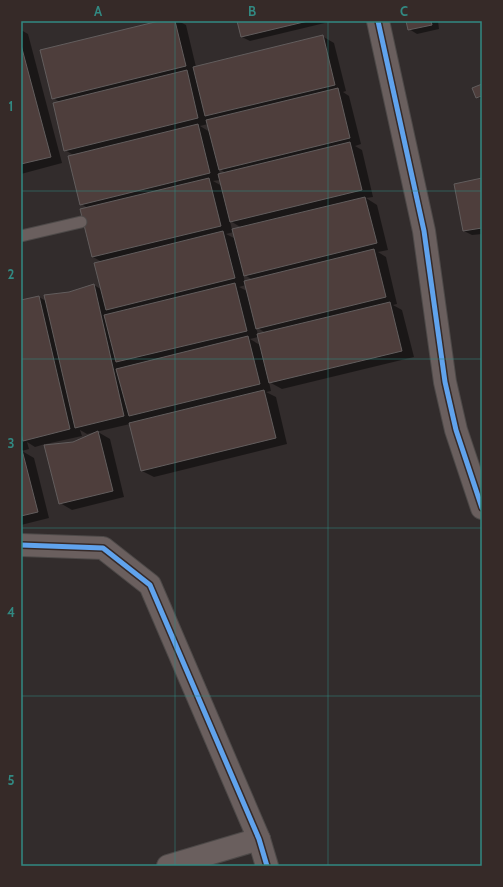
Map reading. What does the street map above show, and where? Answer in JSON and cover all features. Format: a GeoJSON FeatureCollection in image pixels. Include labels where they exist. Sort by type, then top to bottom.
{"type":"FeatureCollection","features":[{"type":"Feature","properties":{"kind":"street"},"geometry":{"type":"LineString","coordinates":[[378,21],[424,231],[445,382],[456,430],[482,508]]}},
{"type":"Feature","properties":{"kind":"street"},"geometry":{"type":"LineString","coordinates":[[21,545],[102,548],[150,585],[259,839],[267,866]]}},
{"type":"Feature","properties":{"kind":"street"},"geometry":{"type":"LineString","coordinates":[[168,866],[259,839]]}},
{"type":"Feature","properties":{"kind":"lane"},"geometry":{"type":"LineString","coordinates":[[21,236],[81,222]]}},
{"type":"Feature","properties":{"kind":"building"},"geometry":{"type":"Polygon","coordinates":[[[159,21],[175,21],[186,66],[52,99],[40,50],[159,21]]]}},
{"type":"Feature","properties":{"kind":"building"},"geometry":{"type":"Polygon","coordinates":[[[237,21],[308,21],[241,37],[237,21]]]}},
{"type":"Feature","properties":{"kind":"building"},"geometry":{"type":"Polygon","coordinates":[[[406,21],[431,21],[432,25],[408,30],[406,21]]]}},
{"type":"Feature","properties":{"kind":"building"},"geometry":{"type":"Polygon","coordinates":[[[323,35],[335,85],[205,116],[193,67],[323,35]]]}},
{"type":"Feature","properties":{"kind":"building"},"geometry":{"type":"Polygon","coordinates":[[[21,45],[51,157],[21,164],[21,45]]]}},
{"type":"Feature","properties":{"kind":"building"},"geometry":{"type":"Polygon","coordinates":[[[187,70],[198,118],[64,151],[53,103],[187,70]]]}},
{"type":"Feature","properties":{"kind":"building"},"geometry":{"type":"Polygon","coordinates":[[[482,84],[482,96],[476,98],[472,88],[482,84]]]}},
{"type":"Feature","properties":{"kind":"building"},"geometry":{"type":"Polygon","coordinates":[[[338,88],[350,138],[219,170],[206,120],[338,88]]]}},
{"type":"Feature","properties":{"kind":"building"},"geometry":{"type":"Polygon","coordinates":[[[198,124],[210,173],[80,205],[68,156],[198,124]]]}},
{"type":"Feature","properties":{"kind":"building"},"geometry":{"type":"Polygon","coordinates":[[[350,142],[362,190],[230,222],[218,174],[350,142]]]}},
{"type":"Feature","properties":{"kind":"building"},"geometry":{"type":"Polygon","coordinates":[[[209,178],[221,226],[92,257],[80,209],[209,178]]]}},
{"type":"Feature","properties":{"kind":"building"},"geometry":{"type":"Polygon","coordinates":[[[482,178],[482,228],[463,231],[454,184],[482,178]]]}},
{"type":"Feature","properties":{"kind":"building"},"geometry":{"type":"Polygon","coordinates":[[[365,197],[377,243],[244,276],[232,229],[365,197]]]}},
{"type":"Feature","properties":{"kind":"building"},"geometry":{"type":"Polygon","coordinates":[[[223,231],[235,278],[106,310],[94,263],[223,231]]]}},
{"type":"Feature","properties":{"kind":"building"},"geometry":{"type":"Polygon","coordinates":[[[374,249],[386,297],[256,329],[244,281],[374,249]]]}},
{"type":"Feature","properties":{"kind":"building"},"geometry":{"type":"Polygon","coordinates":[[[235,283],[247,331],[116,362],[104,315],[235,283]]]}},
{"type":"Feature","properties":{"kind":"building"},"geometry":{"type":"Polygon","coordinates":[[[94,284],[124,416],[75,428],[44,295],[69,292],[94,284]]]}},
{"type":"Feature","properties":{"kind":"building"},"geometry":{"type":"Polygon","coordinates":[[[39,296],[70,429],[23,441],[21,434],[21,300],[39,296]]]}},
{"type":"Feature","properties":{"kind":"building"},"geometry":{"type":"Polygon","coordinates":[[[390,302],[402,351],[269,383],[257,334],[390,302]]]}},
{"type":"Feature","properties":{"kind":"building"},"geometry":{"type":"Polygon","coordinates":[[[248,336],[260,384],[129,416],[116,369],[248,336]]]}},
{"type":"Feature","properties":{"kind":"building"},"geometry":{"type":"Polygon","coordinates":[[[264,390],[276,438],[141,471],[129,423],[264,390]]]}},
{"type":"Feature","properties":{"kind":"building"},"geometry":{"type":"Polygon","coordinates":[[[98,431],[113,491],[59,504],[44,445],[73,442],[98,431]]]}},
{"type":"Feature","properties":{"kind":"building"},"geometry":{"type":"Polygon","coordinates":[[[21,450],[38,512],[21,516],[21,450]]]}},
{"type":"Feature","properties":{"kind":"cycle path"},"geometry":{"type":"LineString","coordinates":[[378,21],[424,231],[445,382],[456,430],[482,508]]}},
{"type":"Feature","properties":{"kind":"cycle path"},"geometry":{"type":"LineString","coordinates":[[21,545],[103,548],[150,585],[259,839],[267,866]]}}]}
